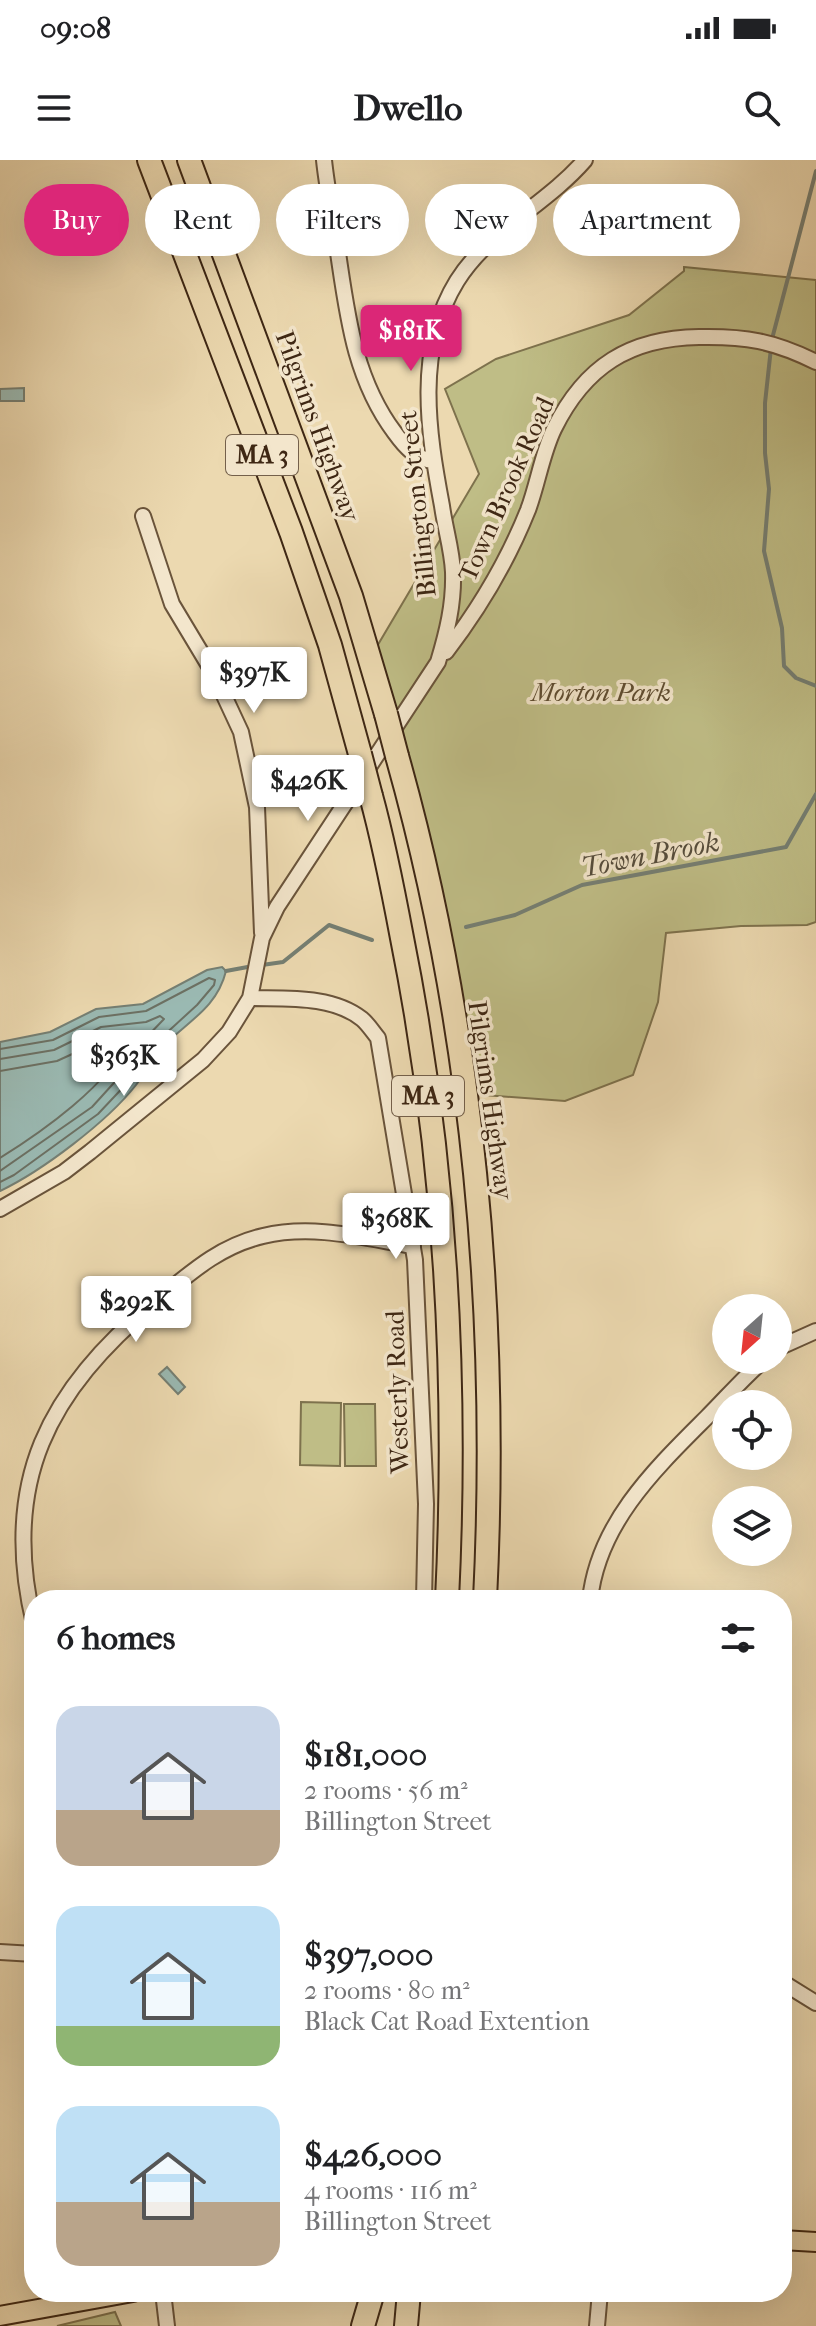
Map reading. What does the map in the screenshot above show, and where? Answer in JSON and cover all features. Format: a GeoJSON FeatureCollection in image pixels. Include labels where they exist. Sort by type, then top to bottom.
{"type":"FeatureCollection","features":[{"type":"Feature","properties":{"kind":"highway","name":"MA 3"},"geometry":{"type":"LineString","coordinates":[[149,160],[291,532],[330,645],[382,836],[413,994],[441,1199],[453,1402],[447,1590]]}},
{"type":"Feature","properties":{"kind":"highway","name":"Pilgrims Highway"},"geometry":{"type":"LineString","coordinates":[[189,160],[351,596],[417,827],[439,933],[475,1167],[488,1382],[485,1590]]}},
{"type":"Feature","properties":{"kind":"highway"},"geometry":{"type":"LineString","coordinates":[[363,2326],[371,2302]]}},
{"type":"Feature","properties":{"kind":"highway"},"geometry":{"type":"LineString","coordinates":[[372,2326],[373,2302]]}},
{"type":"Feature","properties":{"kind":"highway"},"geometry":{"type":"LineString","coordinates":[[406,2326],[408,2302]]}},
{"type":"Feature","properties":{"kind":"main road"},"geometry":{"type":"LineString","coordinates":[[792,2241],[816,2242]]}},
{"type":"Feature","properties":{"kind":"main road"},"geometry":{"type":"LineString","coordinates":[[0,2316],[78,2302]]}},
{"type":"Feature","properties":{"kind":"street"},"geometry":{"type":"LineString","coordinates":[[324,160],[344,303],[364,378],[399,439],[415,455],[433,461]]}},
{"type":"Feature","properties":{"kind":"street","name":"Billington Street"},"geometry":{"type":"LineString","coordinates":[[0,1209],[64,1172],[203,1060],[235,1025],[252,992],[260,944],[298,873],[438,662],[450,622],[453,569],[433,461],[429,397],[435,332],[449,295],[472,261],[503,228],[550,194],[585,160]]}},
{"type":"Feature","properties":{"kind":"street","name":"Town Brook Road"},"geometry":{"type":"LineString","coordinates":[[438,662],[469,621],[508,551],[529,507],[554,429],[568,404],[599,368],[625,351],[659,340],[723,337],[764,340],[816,362]]}},
{"type":"Feature","properties":{"kind":"street"},"geometry":{"type":"LineString","coordinates":[[143,516],[172,604],[214,674],[241,732],[257,807],[260,944]]}},
{"type":"Feature","properties":{"kind":"street","name":"Westerly Road"},"geometry":{"type":"LineString","coordinates":[[252,992],[345,1008],[364,1020],[378,1038],[413,1246],[426,1504],[424,1590]]}},
{"type":"Feature","properties":{"kind":"street"},"geometry":{"type":"LineString","coordinates":[[26,1590],[21,1525],[28,1476],[38,1445],[52,1416],[76,1381],[137,1317],[209,1258],[247,1240],[283,1232],[329,1232],[413,1246]]}},
{"type":"Feature","properties":{"kind":"street"},"geometry":{"type":"LineString","coordinates":[[792,1342],[816,1331]]}},
{"type":"Feature","properties":{"kind":"street"},"geometry":{"type":"LineString","coordinates":[[592,1590],[605,1545],[631,1498],[750,1374]]}},
{"type":"Feature","properties":{"kind":"street"},"geometry":{"type":"LineString","coordinates":[[0,1952],[24,1953]]}},
{"type":"Feature","properties":{"kind":"street"},"geometry":{"type":"LineString","coordinates":[[792,1988],[816,2003]]}},
{"type":"Feature","properties":{"kind":"street"},"geometry":{"type":"LineString","coordinates":[[164,2302],[167,2326]]}},
{"type":"Feature","properties":{"kind":"street"},"geometry":{"type":"LineString","coordinates":[[597,2326],[599,2302]]}},
{"type":"Feature","properties":{"kind":"green space","name":"Morton Park"},"geometry":{"type":"Polygon","coordinates":[[[684,267],[816,280],[816,922],[666,933],[658,1002],[633,1075],[565,1101],[471,1094],[450,967],[363,670],[479,474],[445,389],[496,359],[629,315],[684,271],[684,267]]]}},
{"type":"Feature","properties":{"kind":"green space"},"geometry":{"type":"Polygon","coordinates":[[[301,1402],[341,1403],[340,1466],[300,1465],[301,1402]]]}},
{"type":"Feature","properties":{"kind":"green space"},"geometry":{"type":"Polygon","coordinates":[[[344,1404],[375,1404],[376,1466],[345,1466],[344,1404]]]}},
{"type":"Feature","properties":{"kind":"green space"},"geometry":{"type":"Polygon","coordinates":[[[115,2312],[121,2326],[57,2326],[115,2312]]]}},
{"type":"Feature","properties":{"kind":"water"},"geometry":{"type":"Polygon","coordinates":[[[24,388],[24,401],[0,401],[0,389],[24,388]]]}},
{"type":"Feature","properties":{"kind":"water"},"geometry":{"type":"Polygon","coordinates":[[[222,967],[226,971],[214,997],[156,1054],[124,1099],[73,1144],[0,1191],[0,1042],[50,1032],[96,1009],[143,1004],[207,970],[222,967]]]}},
{"type":"Feature","properties":{"kind":"water"},"geometry":{"type":"Polygon","coordinates":[[[167,1367],[185,1387],[178,1394],[159,1374],[167,1367]]]}},
{"type":"Feature","properties":{"kind":"waterway"},"geometry":{"type":"LineString","coordinates":[[772,339],[816,171]]}},
{"type":"Feature","properties":{"kind":"waterway"},"geometry":{"type":"LineString","coordinates":[[771,348],[765,403],[769,489],[764,551],[782,628],[784,666],[796,678],[816,686]]}},
{"type":"Feature","properties":{"kind":"waterway","name":"Town Brook"},"geometry":{"type":"LineString","coordinates":[[466,927],[515,915],[582,885],[786,847],[816,794]]}},
{"type":"Feature","properties":{"kind":"waterway","name":"Town Brook"},"geometry":{"type":"LineString","coordinates":[[262,965],[283,962],[329,925],[372,940]]}},
{"type":"Feature","properties":{"kind":"waterway","name":"Town Brook"},"geometry":{"type":"LineString","coordinates":[[226,971],[253,966]]}}]}
